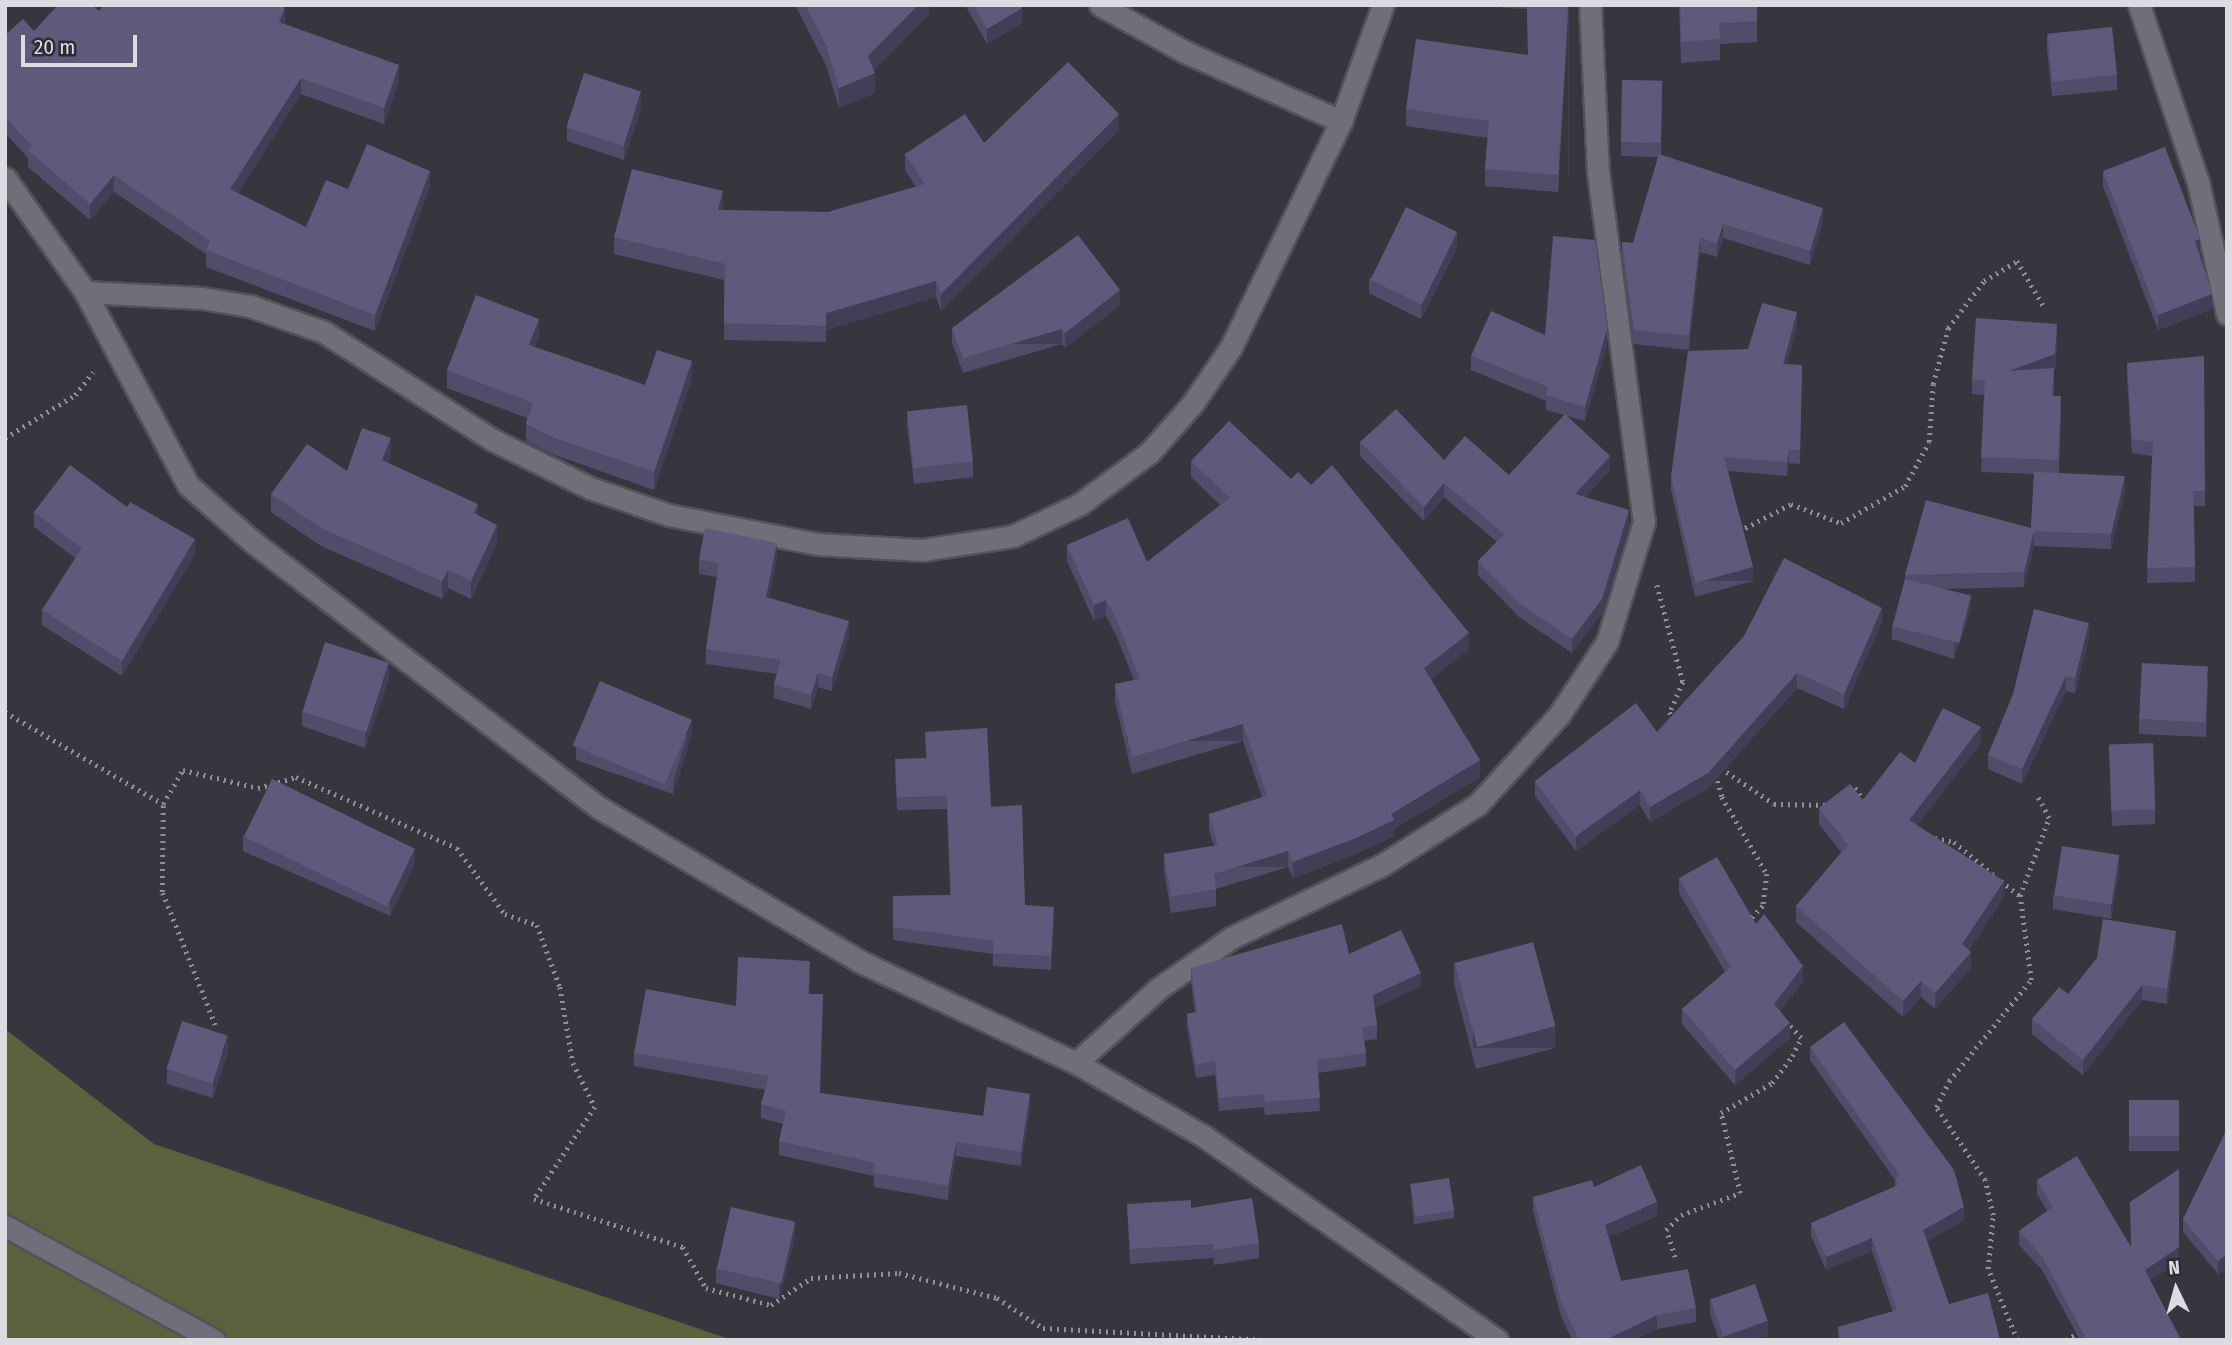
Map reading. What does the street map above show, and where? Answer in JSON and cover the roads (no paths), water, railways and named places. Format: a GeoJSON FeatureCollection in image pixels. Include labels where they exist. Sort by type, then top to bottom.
{"type":"FeatureCollection","features":[{"type":"Feature","properties":{"kind":"street"},"geometry":{"type":"LineString","coordinates":[[1100,5],[1185,52],[1341,121]]}},
{"type":"Feature","properties":{"kind":"street"},"geometry":{"type":"LineString","coordinates":[[85,292],[214,300],[324,332],[491,439],[590,488],[669,515],[817,544],[922,550],[1013,536],[1080,504],[1150,452],[1231,347],[1341,121],[1383,5]]}},
{"type":"Feature","properties":{"kind":"street"},"geometry":{"type":"LineString","coordinates":[[1076,1063],[1159,988],[1231,938],[1382,865],[1478,804],[1559,715],[1606,642],[1644,522],[1598,173],[1590,5]]}},
{"type":"Feature","properties":{"kind":"street"},"geometry":{"type":"LineString","coordinates":[[2139,5],[2198,182],[2227,314]]}},
{"type":"Feature","properties":{"kind":"street"},"geometry":{"type":"LineString","coordinates":[[5,178],[85,292],[188,485],[254,543],[598,807],[863,963],[1076,1063],[1205,1137],[1497,1340]]}},
{"type":"Feature","properties":{"kind":"street"},"geometry":{"type":"LineString","coordinates":[[5,1226],[214,1340]]}}]}
